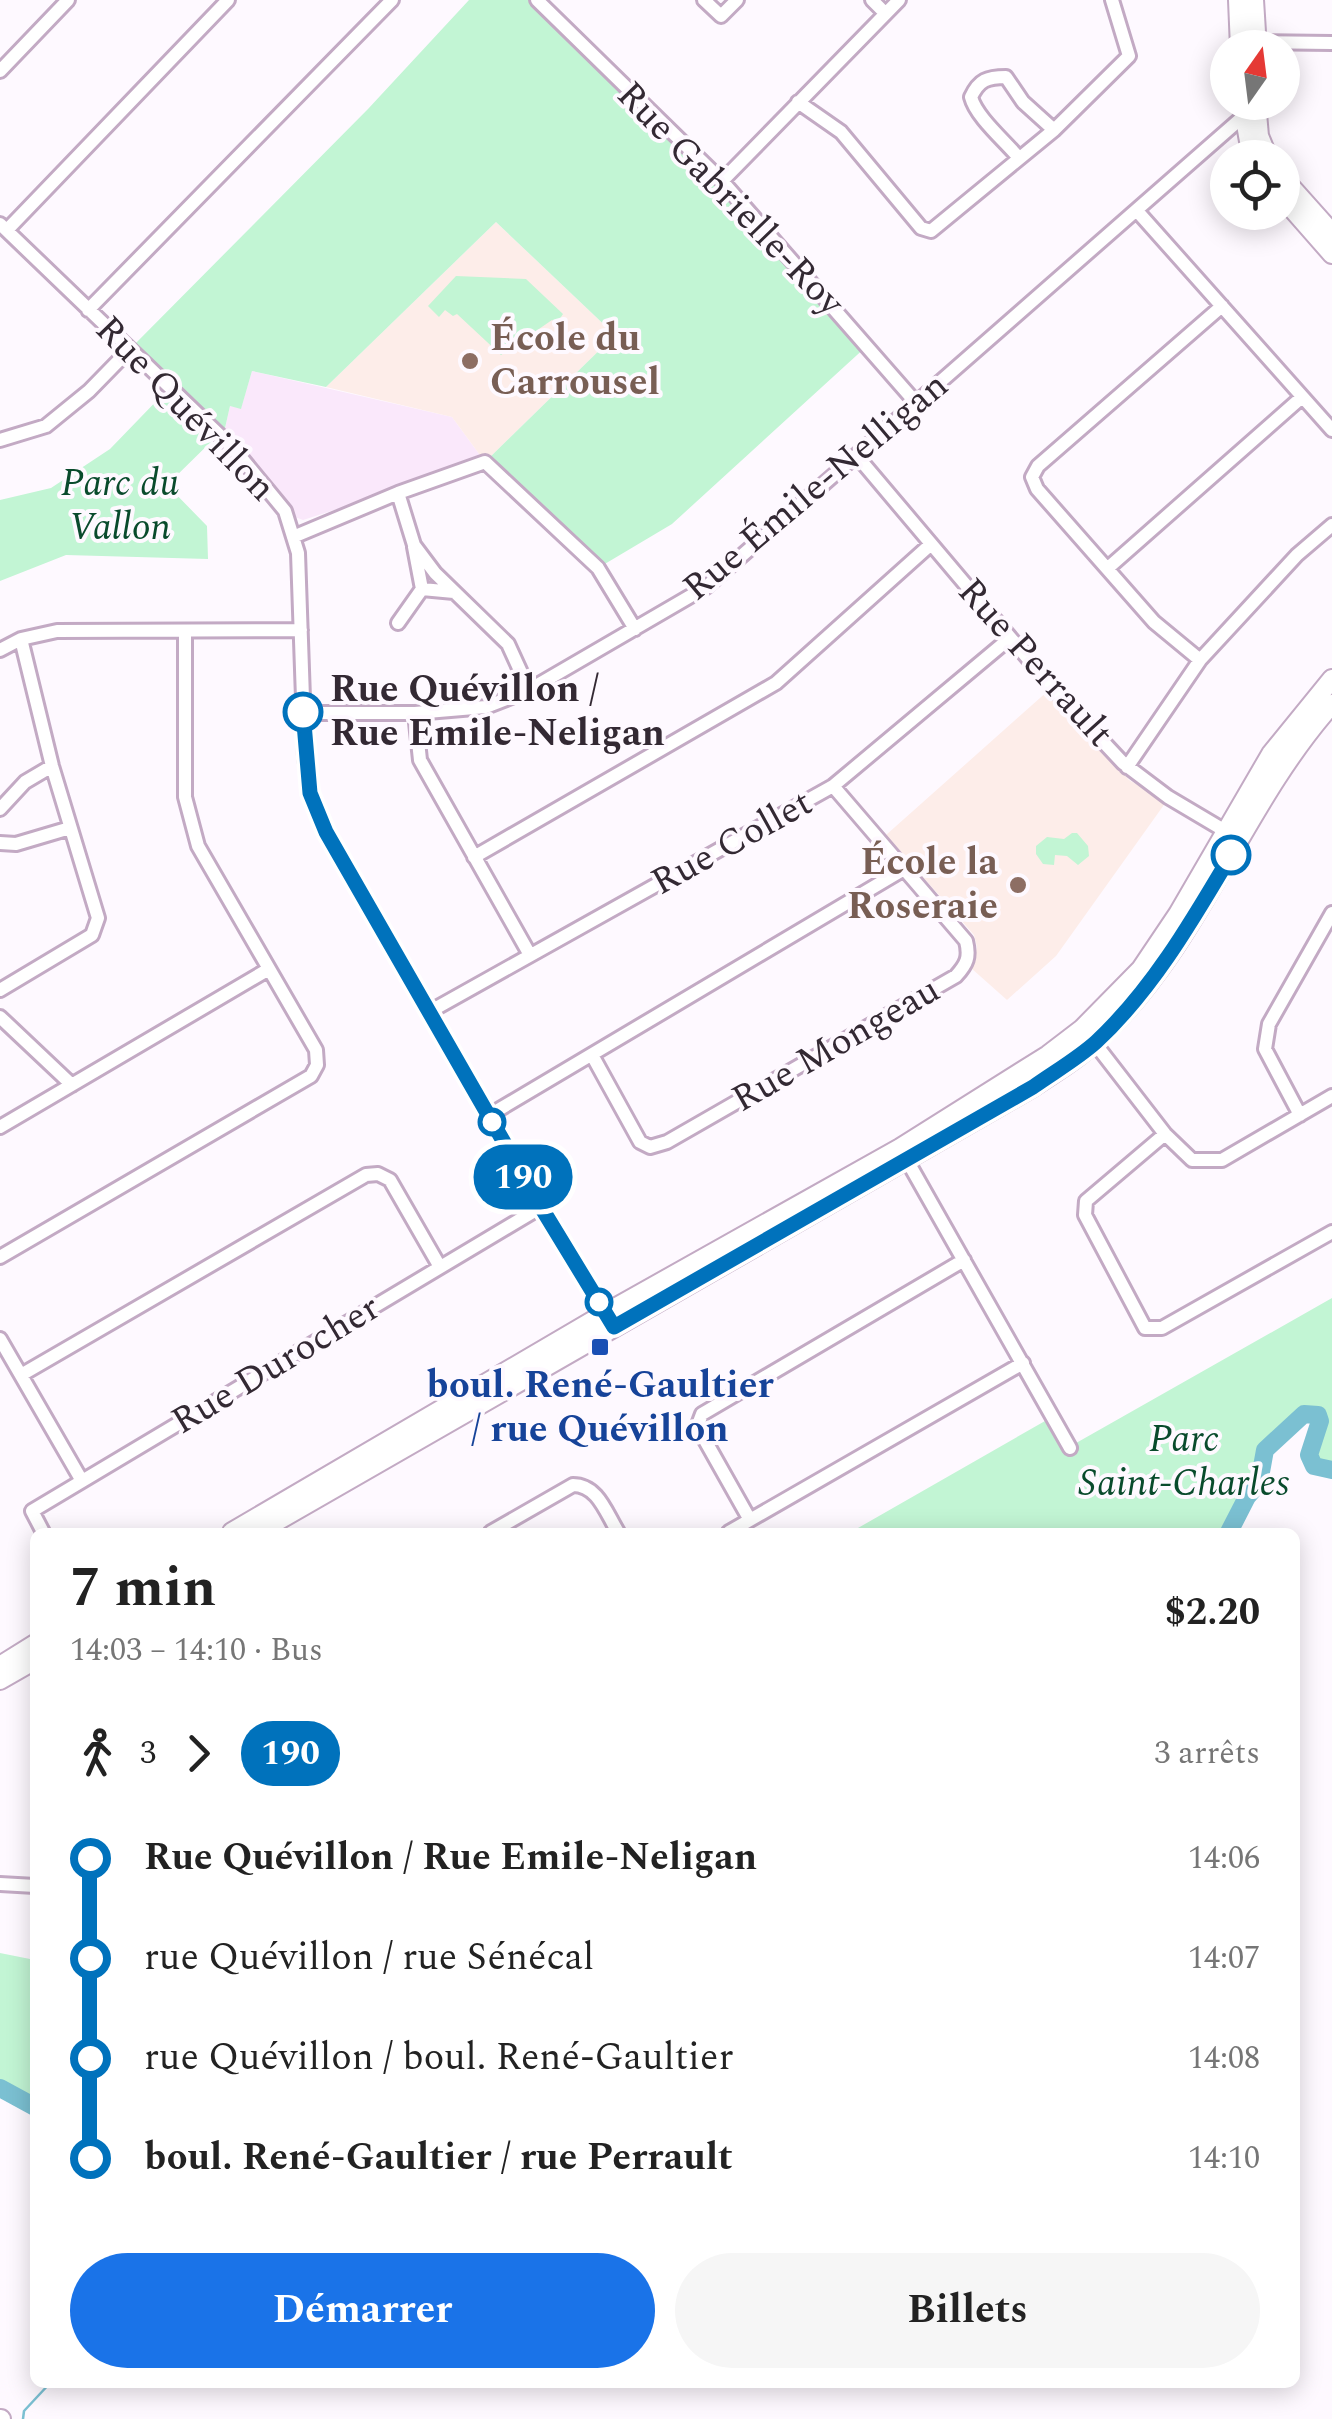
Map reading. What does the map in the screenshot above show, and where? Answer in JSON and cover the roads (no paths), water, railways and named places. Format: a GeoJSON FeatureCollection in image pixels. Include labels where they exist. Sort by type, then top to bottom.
{"type":"FeatureCollection","features":[{"type":"Feature","properties":{"kind":"street"},"geometry":{"type":"LineString","coordinates":[[0,71],[68,0]]}},
{"type":"Feature","properties":{"kind":"street"},"geometry":{"type":"LineString","coordinates":[[3,227],[228,0]]}},
{"type":"Feature","properties":{"kind":"street"},"geometry":{"type":"LineString","coordinates":[[88,310],[392,0]]}},
{"type":"Feature","properties":{"kind":"street","name":"Rue Gabrielle-Roy"},"geometry":{"type":"LineString","coordinates":[[536,0],[722,181],[917,404]]}},
{"type":"Feature","properties":{"kind":"street"},"geometry":{"type":"LineString","coordinates":[[704,0],[722,16],[737,0]]}},
{"type":"Feature","properties":{"kind":"street"},"geometry":{"type":"LineString","coordinates":[[872,0],[885,13]]}},
{"type":"Feature","properties":{"kind":"street"},"geometry":{"type":"LineString","coordinates":[[722,181],[900,0]]}},
{"type":"Feature","properties":{"kind":"street"},"geometry":{"type":"LineString","coordinates":[[798,102],[841,132],[920,228],[932,231],[1054,130],[1130,56],[1112,0]]}},
{"type":"Feature","properties":{"kind":"street"},"geometry":{"type":"LineString","coordinates":[[1238,0],[1245,30]]}},
{"type":"Feature","properties":{"kind":"street"},"geometry":{"type":"LineString","coordinates":[[1251,30],[1254,0]]}},
{"type":"Feature","properties":{"kind":"street"},"geometry":{"type":"LineString","coordinates":[[1300,44],[1332,43]]}},
{"type":"Feature","properties":{"kind":"street"},"geometry":{"type":"LineString","coordinates":[[1019,158],[975,111],[971,97],[977,84],[989,76],[1006,77],[1023,102],[1054,130]]}},
{"type":"Feature","properties":{"kind":"street","name":"Rue Émile-Nelligan"},"geometry":{"type":"LineString","coordinates":[[303,712],[416,713],[486,707],[529,690],[706,587],[1138,212],[1235,120]]}},
{"type":"Feature","properties":{"kind":"street"},"geometry":{"type":"LineString","coordinates":[[1300,197],[1332,233]]}},
{"type":"Feature","properties":{"kind":"street"},"geometry":{"type":"LineString","coordinates":[[1138,212],[1332,430]]}},
{"type":"Feature","properties":{"kind":"street"},"geometry":{"type":"LineString","coordinates":[[1300,218],[1332,254]]}},
{"type":"Feature","properties":{"kind":"street","name":"Rue Quévillon"},"geometry":{"type":"LineString","coordinates":[[3,227],[234,450],[285,512],[298,553],[310,793],[326,832],[428,1012],[610,1320]]}},
{"type":"Feature","properties":{"kind":"street"},"geometry":{"type":"LineString","coordinates":[[1200,660],[1154,622],[1037,489],[1032,477],[1038,466],[1222,306]]}},
{"type":"Feature","properties":{"kind":"street"},"geometry":{"type":"LineString","coordinates":[[0,440],[46,426],[89,391],[129,350]]}},
{"type":"Feature","properties":{"kind":"street"},"geometry":{"type":"LineString","coordinates":[[1108,568],[1302,397]]}},
{"type":"Feature","properties":{"kind":"street","name":"Rue Perrault"},"geometry":{"type":"LineString","coordinates":[[857,456],[1052,688],[1127,767],[1232,835]]}},
{"type":"Feature","properties":{"kind":"street"},"geometry":{"type":"LineString","coordinates":[[293,537],[485,462],[598,568],[635,629]]}},
{"type":"Feature","properties":{"kind":"street"},"geometry":{"type":"LineString","coordinates":[[398,493],[422,589],[398,623]]}},
{"type":"Feature","properties":{"kind":"street"},"geometry":{"type":"LineString","coordinates":[[1127,767],[1200,660],[1297,555],[1332,525]]}},
{"type":"Feature","properties":{"kind":"street"},"geometry":{"type":"LineString","coordinates":[[414,545],[454,592],[508,644],[529,690]]}},
{"type":"Feature","properties":{"kind":"street"},"geometry":{"type":"LineString","coordinates":[[474,857],[776,683],[930,545]]}},
{"type":"Feature","properties":{"kind":"street"},"geometry":{"type":"LineString","coordinates":[[422,589],[454,592]]}},
{"type":"Feature","properties":{"kind":"street"},"geometry":{"type":"LineString","coordinates":[[0,650],[21,639],[57,631],[301,630]]}},
{"type":"Feature","properties":{"kind":"street"},"geometry":{"type":"LineString","coordinates":[[0,1257],[311,1076],[317,1065],[316,1050],[198,846],[185,797],[185,631]]}},
{"type":"Feature","properties":{"kind":"street","name":"Rue Collet"},"geometry":{"type":"LineString","coordinates":[[428,1012],[833,786],[1010,638]]}},
{"type":"Feature","properties":{"kind":"street"},"geometry":{"type":"LineString","coordinates":[[0,990],[95,932],[98,918],[52,766],[21,639]]}},
{"type":"Feature","properties":{"kind":"street"},"geometry":{"type":"LineString","coordinates":[[1232,835],[1271,754],[1332,679]]}},
{"type":"Feature","properties":{"kind":"street"},"geometry":{"type":"LineString","coordinates":[[239,1528],[903,1154],[1048,1055],[1089,1036],[1141,970],[1232,835],[1332,704]]}},
{"type":"Feature","properties":{"kind":"street"},"geometry":{"type":"LineString","coordinates":[[416,713],[420,760],[530,955]]}},
{"type":"Feature","properties":{"kind":"street"},"geometry":{"type":"LineString","coordinates":[[0,809],[25,782],[52,766]]}},
{"type":"Feature","properties":{"kind":"street","name":"Rue Mongeau"},"geometry":{"type":"LineString","coordinates":[[592,1056],[640,1142],[650,1147],[667,1142],[956,976],[966,964],[966,941],[833,786]]}},
{"type":"Feature","properties":{"kind":"street"},"geometry":{"type":"LineString","coordinates":[[0,843],[16,844],[70,828]]}},
{"type":"Feature","properties":{"kind":"street"},"geometry":{"type":"LineString","coordinates":[[488,1116],[904,869]]}},
{"type":"Feature","properties":{"kind":"street"},"geometry":{"type":"LineString","coordinates":[[1300,1115],[1265,1049],[1267,1036],[1269,1024],[1332,912]]}},
{"type":"Feature","properties":{"kind":"street"},"geometry":{"type":"LineString","coordinates":[[0,1126],[269,969]]}},
{"type":"Feature","properties":{"kind":"street"},"geometry":{"type":"LineString","coordinates":[[0,1017],[72,1085]]}},
{"type":"Feature","properties":{"kind":"street"},"geometry":{"type":"LineString","coordinates":[[1089,1036],[1165,1134],[1192,1160],[1222,1160],[1332,1096]]}},
{"type":"Feature","properties":{"kind":"street"},"geometry":{"type":"LineString","coordinates":[[1165,1134],[1086,1201],[1085,1214],[1145,1328],[1162,1328],[1332,1232]]}},
{"type":"Feature","properties":{"kind":"street"},"geometry":{"type":"LineString","coordinates":[[903,1154],[1070,1448]]}},
{"type":"Feature","properties":{"kind":"street"},"geometry":{"type":"LineString","coordinates":[[21,1375],[366,1175],[378,1174],[390,1180],[440,1268]]}},
{"type":"Feature","properties":{"kind":"street","name":"Rue Durocher"},"geometry":{"type":"LineString","coordinates":[[41,1528],[32,1511],[541,1207]]}},
{"type":"Feature","properties":{"kind":"street"},"geometry":{"type":"LineString","coordinates":[[750,1520],[701,1433],[698,1422],[702,1414],[964,1260]]}},
{"type":"Feature","properties":{"kind":"street"},"geometry":{"type":"LineString","coordinates":[[265,1528],[610,1320]]}},
{"type":"Feature","properties":{"kind":"street"},"geometry":{"type":"LineString","coordinates":[[0,1338],[82,1481]]}},
{"type":"Feature","properties":{"kind":"street"},"geometry":{"type":"LineString","coordinates":[[736,1528],[1023,1363]]}},
{"type":"Feature","properties":{"kind":"street"},"geometry":{"type":"LineString","coordinates":[[498,1528],[572,1485],[580,1485],[594,1494],[615,1528]]}},
{"type":"Feature","properties":{"kind":"street"},"geometry":{"type":"LineString","coordinates":[[0,1666],[30,1647]]}},
{"type":"Feature","properties":{"kind":"street"},"geometry":{"type":"LineString","coordinates":[[0,1680],[30,1663]]}},
{"type":"Feature","properties":{"kind":"street"},"geometry":{"type":"LineString","coordinates":[[0,1884],[30,1886]]}},
{"type":"Feature","properties":{"kind":"waterway"},"geometry":{"type":"LineString","coordinates":[[1231,1528],[1259,1483],[1265,1450],[1304,1414],[1318,1415],[1320,1421],[1309,1455],[1314,1466],[1332,1470]]}},
{"type":"Feature","properties":{"kind":"waterway"},"geometry":{"type":"LineString","coordinates":[[0,2088],[30,2104]]}},
{"type":"Feature","properties":{"kind":"waterway"},"geometry":{"type":"LineString","coordinates":[[23,2419],[24,2411],[45,2388]]}},
{"type":"Feature","properties":{"kind":"place","name":"École du Carrousel"},"geometry":{"type":"Point","coordinates":[470,361]}},
{"type":"Feature","properties":{"kind":"place","name":"Rue Quévillon / Rue Emile-Neligan"},"geometry":{"type":"Point","coordinates":[303,712]}},
{"type":"Feature","properties":{"kind":"place","name":"École la Roseraie"},"geometry":{"type":"Point","coordinates":[1018,885]}},
{"type":"Feature","properties":{"kind":"place","name":"boul. René-Gaultier / rue Quévillon"},"geometry":{"type":"Point","coordinates":[600,1347]}},
{"type":"Feature","properties":{"kind":"park label","name":"Parc du Vallon"},"geometry":{"type":"Point","coordinates":[120,506]}},
{"type":"Feature","properties":{"kind":"park label","name":"Parc Saint-Charles"},"geometry":{"type":"Point","coordinates":[1184,1462]}}]}
